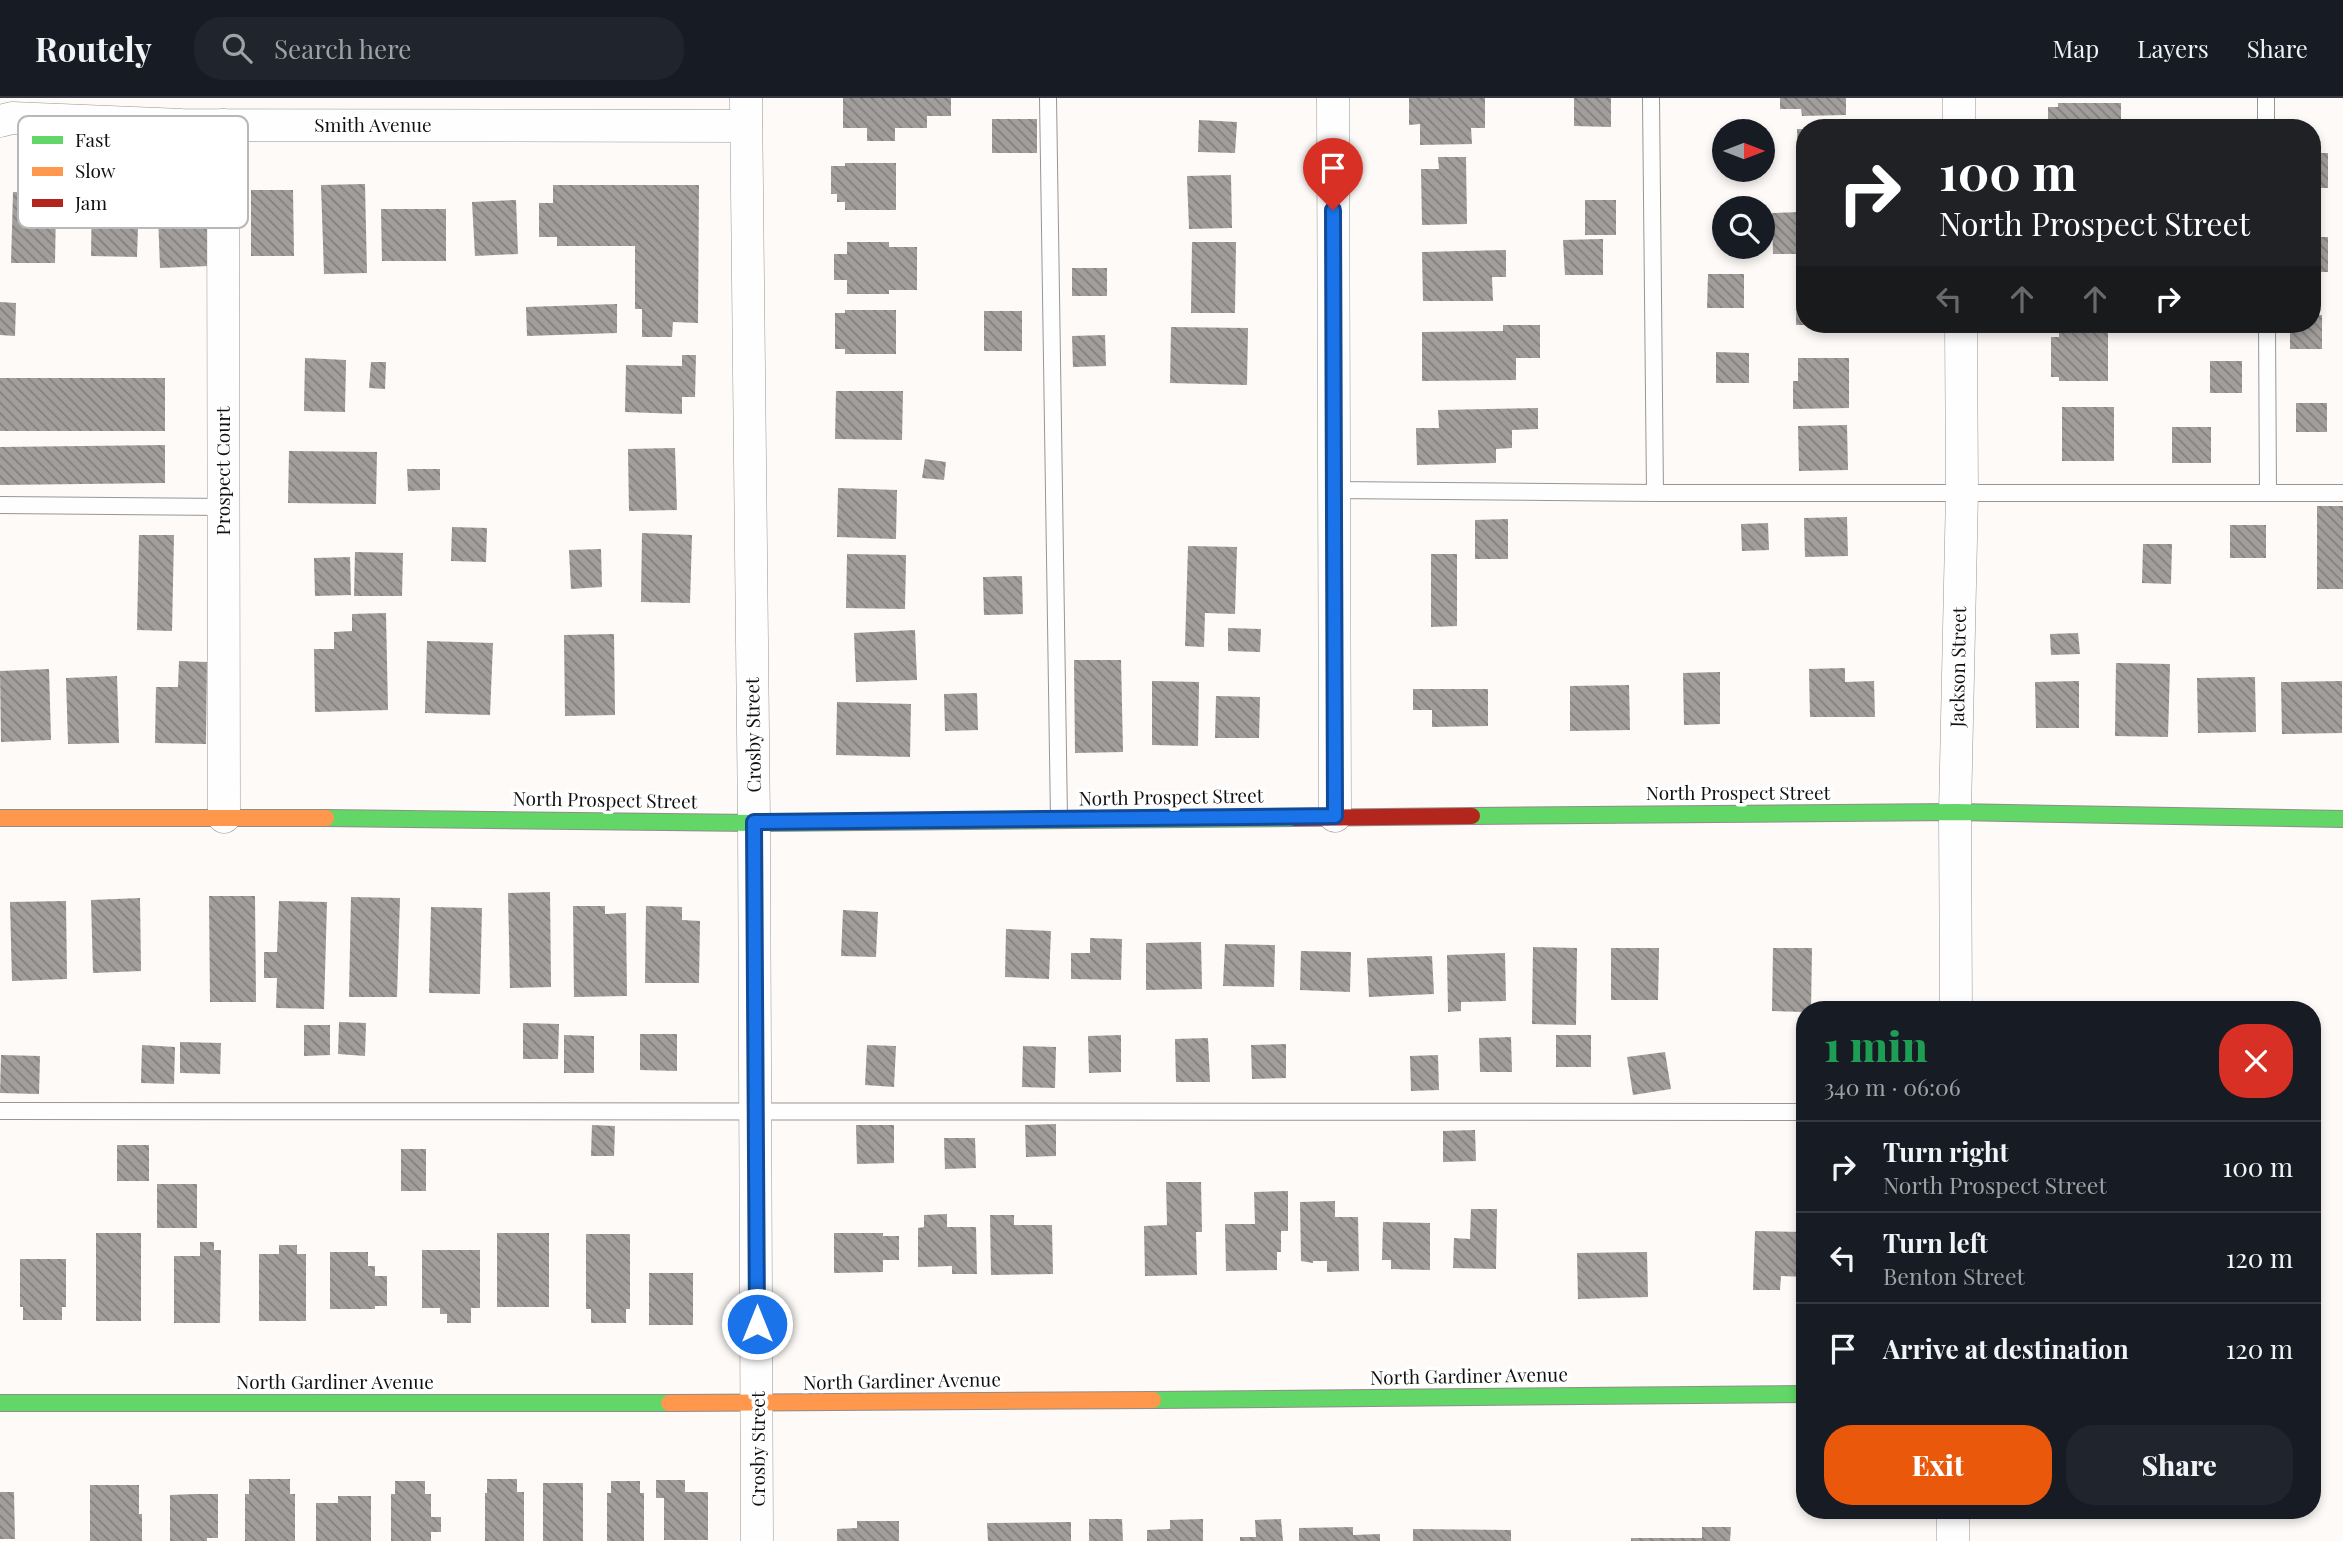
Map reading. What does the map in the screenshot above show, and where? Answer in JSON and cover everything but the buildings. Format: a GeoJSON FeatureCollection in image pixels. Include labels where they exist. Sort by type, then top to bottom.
{"type":"FeatureCollection","features":[{"type":"Feature","properties":{"kind":"street"},"geometry":{"type":"LineString","coordinates":[[1333,98],[1335,816]]}},
{"type":"Feature","properties":{"kind":"street"},"geometry":{"type":"LineString","coordinates":[[1959,98],[1959,119]]}},
{"type":"Feature","properties":{"kind":"street","name":"Smith Avenue"},"geometry":{"type":"LineString","coordinates":[[61,116],[182,111]]}},
{"type":"Feature","properties":{"kind":"street","name":"Smith Avenue"},"geometry":{"type":"LineString","coordinates":[[248,124],[746,112]]}},
{"type":"Feature","properties":{"kind":"street","name":"Crosby Street"},"geometry":{"type":"LineString","coordinates":[[746,112],[754,822],[757,1541]]}},
{"type":"Feature","properties":{"kind":"street","name":"Smith Avenue"},"geometry":{"type":"LineString","coordinates":[[0,121],[18,118]]}},
{"type":"Feature","properties":{"kind":"street","name":"Prospect Court"},"geometry":{"type":"LineString","coordinates":[[223,228],[223,817]]}},
{"type":"Feature","properties":{"kind":"street","name":"Jackson Street"},"geometry":{"type":"LineString","coordinates":[[1956,1001],[1955,812],[1962,493],[1961,333]]}},
{"type":"Feature","properties":{"kind":"street","name":"North Prospect Street"},"geometry":{"type":"LineString","coordinates":[[0,818],[223,817],[754,822],[1955,812],[2343,820]]}},
{"type":"Feature","properties":{"kind":"street","name":"North Gardiner Avenue"},"geometry":{"type":"LineString","coordinates":[[0,1403],[758,1404],[1796,1394]]}},
{"type":"Feature","properties":{"kind":"street"},"geometry":{"type":"LineString","coordinates":[[1953,1519],[1953,1541]]}},
{"type":"Feature","properties":{"kind":"lane"},"geometry":{"type":"LineString","coordinates":[[1048,98],[1059,819]]}},
{"type":"Feature","properties":{"kind":"lane"},"geometry":{"type":"LineString","coordinates":[[1651,98],[1655,493]]}},
{"type":"Feature","properties":{"kind":"lane"},"geometry":{"type":"LineString","coordinates":[[2266,98],[2266,119]]}},
{"type":"Feature","properties":{"kind":"lane"},"geometry":{"type":"LineString","coordinates":[[2267,333],[2268,493]]}},
{"type":"Feature","properties":{"kind":"lane"},"geometry":{"type":"LineString","coordinates":[[1334,490],[2343,493]]}},
{"type":"Feature","properties":{"kind":"lane"},"geometry":{"type":"LineString","coordinates":[[0,505],[223,507]]}},
{"type":"Feature","properties":{"kind":"lane"},"geometry":{"type":"LineString","coordinates":[[0,1111],[1796,1112]]}},
{"type":"Feature","properties":{"kind":"traffic: fast"},"geometry":{"type":"LineString","coordinates":[[1472,816],[1955,812],[2343,819]]}},
{"type":"Feature","properties":{"kind":"traffic: fast"},"geometry":{"type":"LineString","coordinates":[[326,818],[754,823],[1295,818]]}},
{"type":"Feature","properties":{"kind":"traffic: fast"},"geometry":{"type":"LineString","coordinates":[[1153,1400],[1796,1394]]}},
{"type":"Feature","properties":{"kind":"traffic: fast"},"geometry":{"type":"LineString","coordinates":[[0,1403],[669,1403]]}},
{"type":"Feature","properties":{"kind":"traffic: slow"},"geometry":{"type":"LineString","coordinates":[[0,818],[326,818]]}},
{"type":"Feature","properties":{"kind":"traffic: slow"},"geometry":{"type":"LineString","coordinates":[[669,1403],[1153,1400]]}},
{"type":"Feature","properties":{"kind":"traffic: jam"},"geometry":{"type":"LineString","coordinates":[[1295,818],[1472,816]]}},
{"type":"Feature","properties":{"kind":"route"},"geometry":{"type":"LineString","coordinates":[[757,1324],[754,822],[1335,816],[1333,210]]}}]}
